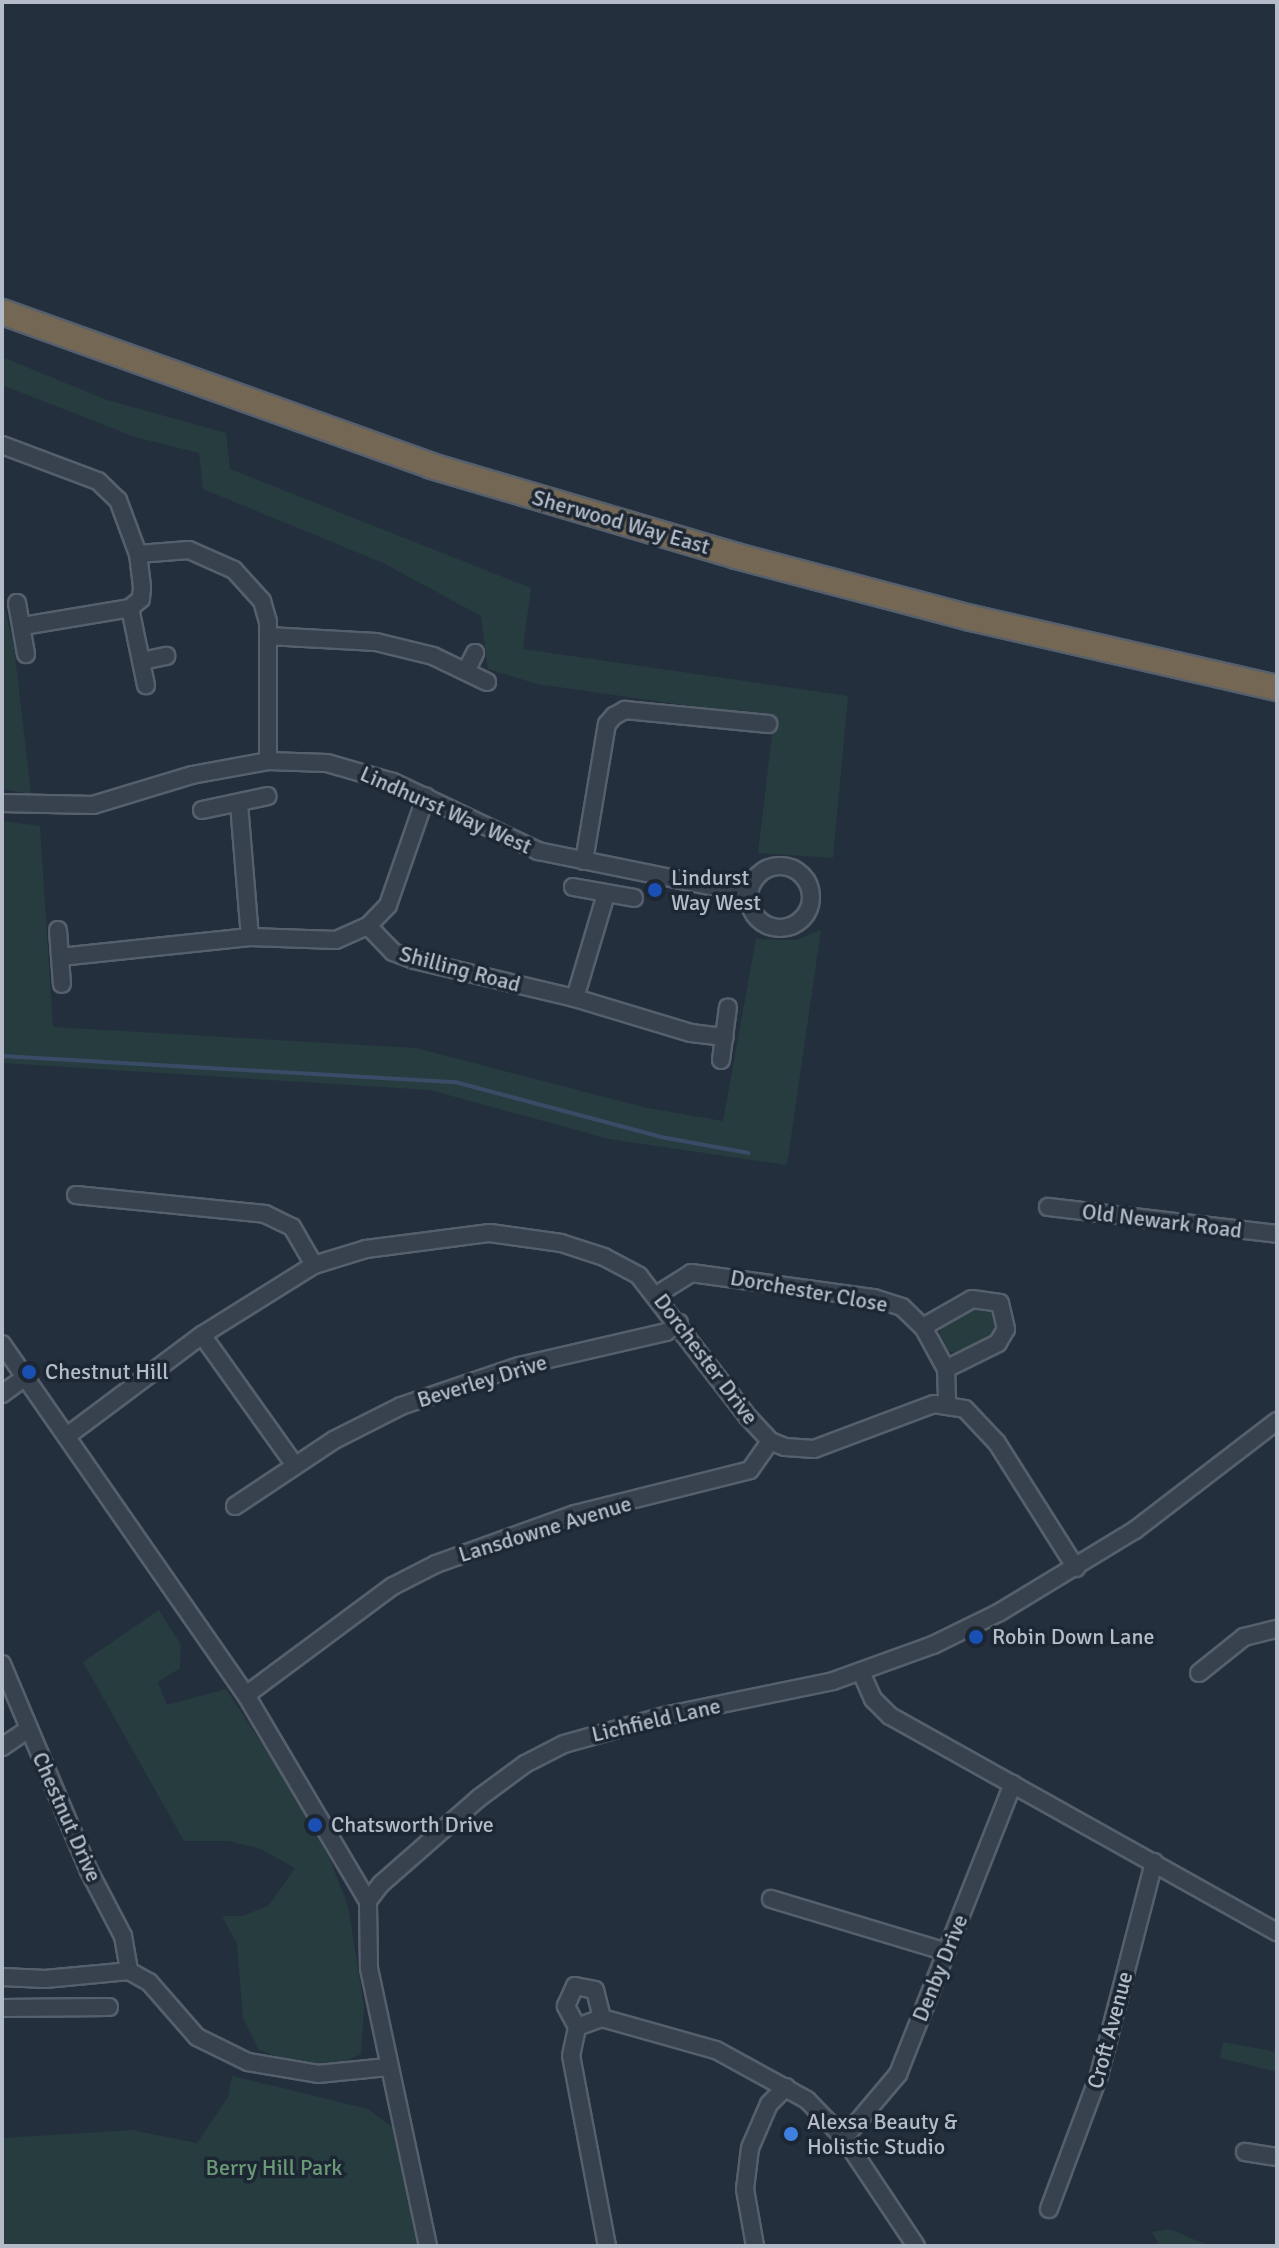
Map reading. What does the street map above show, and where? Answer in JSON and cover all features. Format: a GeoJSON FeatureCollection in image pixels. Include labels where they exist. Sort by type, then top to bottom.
{"type":"FeatureCollection","features":[{"type":"Feature","properties":{"kind":"highway","name":"Sherwood Way East"},"geometry":{"type":"LineString","coordinates":[[2,312],[431,466],[736,556],[971,618],[1270,683]]}},
{"type":"Feature","properties":{"kind":"street"},"geometry":{"type":"LineString","coordinates":[[2,445],[98,481],[125,509],[138,554],[141,599],[130,608],[23,626]]}},
{"type":"Feature","properties":{"kind":"street"},"geometry":{"type":"LineString","coordinates":[[138,554],[189,550],[234,570],[262,601],[268,636],[268,761]]}},
{"type":"Feature","properties":{"kind":"street"},"geometry":{"type":"LineString","coordinates":[[17,603],[26,654]]}},
{"type":"Feature","properties":{"kind":"street"},"geometry":{"type":"LineString","coordinates":[[130,608],[146,685]]}},
{"type":"Feature","properties":{"kind":"street"},"geometry":{"type":"LineString","coordinates":[[268,636],[376,642],[467,669],[487,682]]}},
{"type":"Feature","properties":{"kind":"street"},"geometry":{"type":"LineString","coordinates":[[467,669],[475,653]]}},
{"type":"Feature","properties":{"kind":"street"},"geometry":{"type":"LineString","coordinates":[[142,661],[166,656]]}},
{"type":"Feature","properties":{"kind":"street"},"geometry":{"type":"LineString","coordinates":[[584,861],[607,724],[625,710],[768,724]]}},
{"type":"Feature","properties":{"kind":"street","name":"Lindhurst Way West"},"geometry":{"type":"LineString","coordinates":[[2,803],[93,805],[192,775],[268,761],[361,771],[426,796],[515,844],[749,894]]}},
{"type":"Feature","properties":{"kind":"street"},"geometry":{"type":"LineString","coordinates":[[202,810],[268,796]]}},
{"type":"Feature","properties":{"kind":"street"},"geometry":{"type":"LineString","coordinates":[[60,957],[250,937],[336,940],[368,926],[388,905],[426,796]]}},
{"type":"Feature","properties":{"kind":"street"},"geometry":{"type":"LineString","coordinates":[[239,804],[250,937]]}},
{"type":"Feature","properties":{"kind":"street"},"geometry":{"type":"LineString","coordinates":[[573,887],[634,898]]}},
{"type":"Feature","properties":{"kind":"street"},"geometry":{"type":"LineString","coordinates":[[575,998],[606,894]]}},
{"type":"Feature","properties":{"kind":"street","name":"Shilling Road"},"geometry":{"type":"LineString","coordinates":[[368,926],[404,956],[575,998],[676,1029],[725,1037]]}},
{"type":"Feature","properties":{"kind":"street"},"geometry":{"type":"LineString","coordinates":[[58,930],[62,984]]}},
{"type":"Feature","properties":{"kind":"street"},"geometry":{"type":"LineString","coordinates":[[721,1060],[728,1007]]}},
{"type":"Feature","properties":{"kind":"street"},"geometry":{"type":"LineString","coordinates":[[76,1195],[94,1204],[276,1217],[292,1227],[314,1265]]}},
{"type":"Feature","properties":{"kind":"street","name":"Old Newark Road"},"geometry":{"type":"LineString","coordinates":[[1048,1207],[1277,1234]]}},
{"type":"Feature","properties":{"kind":"street","name":"Dorchester Drive"},"geometry":{"type":"LineString","coordinates":[[67,1436],[202,1335],[314,1265],[366,1249],[490,1233],[561,1243],[604,1257],[639,1276],[658,1294],[770,1441],[814,1449],[934,1404],[947,1405]]}},
{"type":"Feature","properties":{"kind":"street","name":"Dorchester Close"},"geometry":{"type":"LineString","coordinates":[[658,1294],[691,1273],[874,1298],[902,1307],[923,1327],[946,1369],[947,1405]]}},
{"type":"Feature","properties":{"kind":"street"},"geometry":{"type":"LineString","coordinates":[[923,1327],[972,1299],[1000,1303],[1007,1316],[998,1343],[946,1369]]}},
{"type":"Feature","properties":{"kind":"street","name":"Beverley Drive"},"geometry":{"type":"LineString","coordinates":[[235,1506],[294,1464],[401,1406],[519,1366],[666,1332],[679,1323]]}},
{"type":"Feature","properties":{"kind":"street"},"geometry":{"type":"LineString","coordinates":[[202,1335],[294,1464]]}},
{"type":"Feature","properties":{"kind":"street"},"geometry":{"type":"LineString","coordinates":[[2,1344],[246,1695],[368,1901],[365,1941],[388,2067],[428,2246]]}},
{"type":"Feature","properties":{"kind":"street"},"geometry":{"type":"LineString","coordinates":[[2,1394],[25,1377]]}},
{"type":"Feature","properties":{"kind":"street"},"geometry":{"type":"LineString","coordinates":[[947,1405],[965,1409],[982,1424],[1076,1568]]}},
{"type":"Feature","properties":{"kind":"street","name":"Lichfield Lane"},"geometry":{"type":"LineString","coordinates":[[368,1901],[442,1827],[525,1764],[564,1744],[668,1715],[861,1672],[933,1645],[1076,1568],[1205,1481],[1277,1421]]}},
{"type":"Feature","properties":{"kind":"street","name":"Lansdowne Avenue"},"geometry":{"type":"LineString","coordinates":[[246,1695],[393,1586],[436,1564],[575,1514],[750,1470],[770,1441]]}},
{"type":"Feature","properties":{"kind":"street"},"geometry":{"type":"LineString","coordinates":[[1199,1673],[1244,1637],[1277,1629]]}},
{"type":"Feature","properties":{"kind":"street","name":"Chestnut Drive"},"geometry":{"type":"LineString","coordinates":[[2,1664],[27,1730],[123,1936],[129,1971]]}},
{"type":"Feature","properties":{"kind":"street"},"geometry":{"type":"LineString","coordinates":[[861,1672],[880,1709],[1277,1932]]}},
{"type":"Feature","properties":{"kind":"street"},"geometry":{"type":"LineString","coordinates":[[2,1747],[27,1730]]}},
{"type":"Feature","properties":{"kind":"street","name":"Denby Drive"},"geometry":{"type":"LineString","coordinates":[[844,2138],[898,2074],[1013,1784]]}},
{"type":"Feature","properties":{"kind":"street","name":"Croft Avenue"},"geometry":{"type":"LineString","coordinates":[[1058,2200],[1099,2075],[1154,1862]]}},
{"type":"Feature","properties":{"kind":"street"},"geometry":{"type":"LineString","coordinates":[[771,1899],[946,1952]]}},
{"type":"Feature","properties":{"kind":"street"},"geometry":{"type":"LineString","coordinates":[[2,1977],[45,1979],[129,1971],[149,1982],[197,2037],[248,2062],[318,2074],[388,2067]]}},
{"type":"Feature","properties":{"kind":"street"},"geometry":{"type":"LineString","coordinates":[[2,2008],[109,2007]]}},
{"type":"Feature","properties":{"kind":"street"},"geometry":{"type":"LineString","coordinates":[[607,2246],[571,2056],[590,2022],[716,2050],[807,2100],[844,2138],[916,2246]]}},
{"type":"Feature","properties":{"kind":"street"},"geometry":{"type":"LineString","coordinates":[[755,2246],[745,2189],[750,2148],[769,2104],[786,2087]]}},
{"type":"Feature","properties":{"kind":"street"},"geometry":{"type":"LineString","coordinates":[[1245,2152],[1277,2157]]}},
{"type":"Feature","properties":{"kind":"green space"},"geometry":{"type":"Polygon","coordinates":[[[2,357],[107,400],[226,433],[230,469],[531,588],[523,649],[848,696],[833,858],[758,853],[774,718],[537,684],[488,669],[481,616],[383,563],[203,489],[199,453],[135,437],[2,385],[2,357]]]}},
{"type":"Feature","properties":{"kind":"green space"},"geometry":{"type":"Polygon","coordinates":[[[2,598],[14,646],[31,794],[2,789],[2,598]]]}},
{"type":"Feature","properties":{"kind":"green space"},"geometry":{"type":"Polygon","coordinates":[[[2,821],[40,826],[53,1027],[416,1048],[647,1108],[723,1121],[756,939],[796,940],[821,930],[787,1165],[609,1139],[430,1090],[2,1063],[2,821]]]}},
{"type":"Feature","properties":{"kind":"green space"},"geometry":{"type":"Polygon","coordinates":[[[981,1306],[997,1311],[994,1335],[956,1354],[945,1350],[939,1335],[942,1326],[981,1306]]]}},
{"type":"Feature","properties":{"kind":"green space"},"geometry":{"type":"Polygon","coordinates":[[[159,1610],[181,1645],[180,1668],[158,1682],[167,1705],[226,1689],[303,1806],[331,1862],[348,1906],[364,2006],[361,2054],[337,2065],[290,2061],[259,2050],[243,2018],[237,1944],[222,1916],[243,1916],[269,1905],[295,1868],[261,1849],[228,1841],[184,1841],[83,1662],[159,1610]]]}},
{"type":"Feature","properties":{"kind":"green space"},"geometry":{"type":"Polygon","coordinates":[[[1223,2042],[1277,2052],[1277,2072],[1220,2058],[1223,2042]]]}},
{"type":"Feature","properties":{"kind":"green space","name":"Berry Hill Park"},"geometry":{"type":"Polygon","coordinates":[[[232,2076],[368,2109],[395,2129],[420,2246],[2,2246],[2,2138],[132,2130],[197,2143],[228,2097],[232,2076]]]}},
{"type":"Feature","properties":{"kind":"green space"},"geometry":{"type":"Polygon","coordinates":[[[1170,2229],[1209,2246],[1160,2246],[1152,2232],[1170,2229]]]}},
{"type":"Feature","properties":{"kind":"waterway"},"geometry":{"type":"LineString","coordinates":[[2,1056],[455,1082],[661,1137],[749,1153]]}},
{"type":"Feature","properties":{"kind":"place","name":"Lindurst Way West"},"geometry":{"type":"Point","coordinates":[655,890]}},
{"type":"Feature","properties":{"kind":"place","name":"Chestnut Hill"},"geometry":{"type":"Point","coordinates":[29,1372]}},
{"type":"Feature","properties":{"kind":"place","name":"Robin Down Lane"},"geometry":{"type":"Point","coordinates":[976,1637]}},
{"type":"Feature","properties":{"kind":"place","name":"Chatsworth Drive"},"geometry":{"type":"Point","coordinates":[315,1825]}},
{"type":"Feature","properties":{"kind":"place","name":"Alexsa Beauty & Holistic Studio"},"geometry":{"type":"Point","coordinates":[791,2134]}}]}
